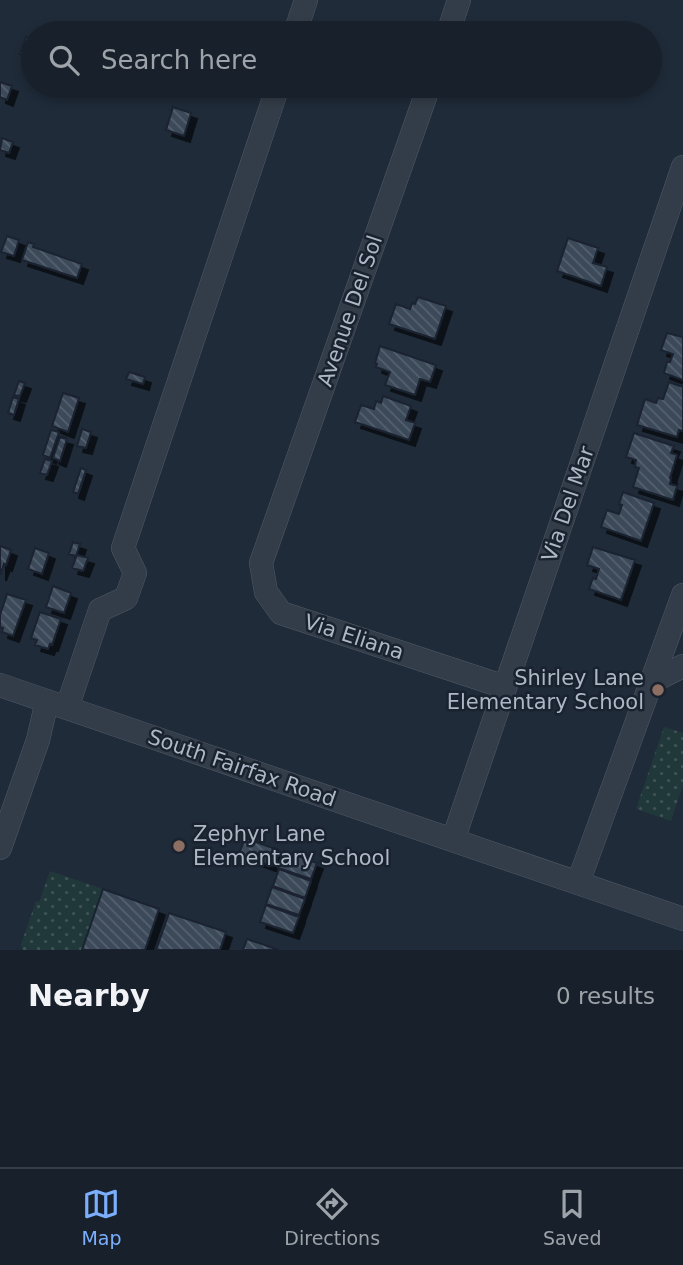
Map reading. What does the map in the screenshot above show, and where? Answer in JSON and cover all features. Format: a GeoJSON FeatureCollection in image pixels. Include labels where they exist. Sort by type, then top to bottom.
{"type":"FeatureCollection","features":[{"type":"Feature","properties":{"kind":"street"},"geometry":{"type":"LineString","coordinates":[[299,21],[306,0]]}},
{"type":"Feature","properties":{"kind":"street"},"geometry":{"type":"LineString","coordinates":[[451,21],[459,0]]}},
{"type":"Feature","properties":{"kind":"street"},"geometry":{"type":"LineString","coordinates":[[0,848],[38,740],[100,610],[126,598],[135,573],[123,548],[274,98]]}},
{"type":"Feature","properties":{"kind":"street","name":"Avenue Del Sol"},"geometry":{"type":"LineString","coordinates":[[271,537],[425,98]]}},
{"type":"Feature","properties":{"kind":"street","name":"Via Del Mar"},"geometry":{"type":"LineString","coordinates":[[453,840],[683,167]]}},
{"type":"Feature","properties":{"kind":"street","name":"Via Eliana"},"geometry":{"type":"LineString","coordinates":[[271,537],[261,564],[266,592],[281,613],[505,687]]}},
{"type":"Feature","properties":{"kind":"street"},"geometry":{"type":"LineString","coordinates":[[578,883],[683,595]]}},
{"type":"Feature","properties":{"kind":"street"},"geometry":{"type":"LineString","coordinates":[[651,682],[683,666]]}},
{"type":"Feature","properties":{"kind":"street","name":"South Fairfax Road"},"geometry":{"type":"LineString","coordinates":[[0,685],[683,919]]}},
{"type":"Feature","properties":{"kind":"green space"},"geometry":{"type":"Polygon","coordinates":[[[664,727],[683,733],[683,785],[671,821],[636,809],[664,727]]]}},
{"type":"Feature","properties":{"kind":"green space"},"geometry":{"type":"Polygon","coordinates":[[[50,871],[103,889],[82,950],[22,950],[21,944],[36,901],[39,902],[50,871]]]}},
{"type":"Feature","properties":{"kind":"building"},"geometry":{"type":"Polygon","coordinates":[[[0,82],[12,86],[7,100],[0,97],[0,82]]]}},
{"type":"Feature","properties":{"kind":"building"},"geometry":{"type":"Polygon","coordinates":[[[173,107],[191,113],[184,136],[166,130],[173,107]]]}},
{"type":"Feature","properties":{"kind":"building"},"geometry":{"type":"Polygon","coordinates":[[[2,138],[13,142],[9,153],[0,150],[2,138]]]}},
{"type":"Feature","properties":{"kind":"building"},"geometry":{"type":"Polygon","coordinates":[[[7,236],[19,240],[14,256],[1,252],[7,236]]]}},
{"type":"Feature","properties":{"kind":"building"},"geometry":{"type":"Polygon","coordinates":[[[568,238],[598,248],[593,263],[607,267],[601,286],[557,271],[568,238]]]}},
{"type":"Feature","properties":{"kind":"building"},"geometry":{"type":"Polygon","coordinates":[[[28,242],[34,244],[33,247],[82,264],[77,278],[22,260],[28,242]]]}},
{"type":"Feature","properties":{"kind":"building"},"geometry":{"type":"Polygon","coordinates":[[[418,297],[446,306],[435,339],[389,324],[396,304],[410,309],[418,297]]]}},
{"type":"Feature","properties":{"kind":"building"},"geometry":{"type":"Polygon","coordinates":[[[667,333],[683,337],[683,380],[664,373],[673,354],[661,350],[667,333]]]}},
{"type":"Feature","properties":{"kind":"building"},"geometry":{"type":"Polygon","coordinates":[[[380,346],[436,365],[430,382],[420,379],[415,395],[385,385],[390,372],[376,367],[375,363],[380,346]]]}},
{"type":"Feature","properties":{"kind":"building"},"geometry":{"type":"Polygon","coordinates":[[[129,372],[145,377],[143,384],[126,379],[129,372]]]}},
{"type":"Feature","properties":{"kind":"building"},"geometry":{"type":"Polygon","coordinates":[[[19,381],[25,383],[20,396],[14,395],[19,381]]]}},
{"type":"Feature","properties":{"kind":"building"},"geometry":{"type":"Polygon","coordinates":[[[669,382],[683,387],[683,431],[679,430],[677,437],[637,425],[645,399],[656,403],[658,398],[663,399],[669,382]]]}},
{"type":"Feature","properties":{"kind":"building"},"geometry":{"type":"Polygon","coordinates":[[[63,393],[79,398],[68,432],[52,426],[63,393]]]}},
{"type":"Feature","properties":{"kind":"building"},"geometry":{"type":"Polygon","coordinates":[[[383,396],[411,406],[406,420],[415,423],[409,440],[355,422],[361,405],[374,409],[376,401],[381,403],[383,396]]]}},
{"type":"Feature","properties":{"kind":"building"},"geometry":{"type":"Polygon","coordinates":[[[13,397],[19,399],[14,415],[8,413],[13,397]]]}},
{"type":"Feature","properties":{"kind":"building"},"geometry":{"type":"Polygon","coordinates":[[[82,429],[91,432],[86,448],[77,446],[82,429]]]}},
{"type":"Feature","properties":{"kind":"building"},"geometry":{"type":"Polygon","coordinates":[[[51,430],[59,432],[50,458],[43,455],[51,430]]]}},
{"type":"Feature","properties":{"kind":"building"},"geometry":{"type":"Polygon","coordinates":[[[634,433],[674,446],[671,453],[677,455],[670,484],[677,486],[673,500],[633,487],[639,468],[635,467],[636,460],[626,457],[634,433]]]}},
{"type":"Feature","properties":{"kind":"building"},"geometry":{"type":"Polygon","coordinates":[[[60,437],[67,439],[60,461],[53,458],[60,437]]]}},
{"type":"Feature","properties":{"kind":"building"},"geometry":{"type":"Polygon","coordinates":[[[45,459],[52,461],[47,475],[40,473],[45,459]]]}},
{"type":"Feature","properties":{"kind":"building"},"geometry":{"type":"Polygon","coordinates":[[[81,468],[86,470],[78,494],[73,492],[81,468]]]}},
{"type":"Feature","properties":{"kind":"building"},"geometry":{"type":"Polygon","coordinates":[[[623,492],[654,503],[641,541],[601,527],[607,510],[619,514],[623,492]]]}},
{"type":"Feature","properties":{"kind":"building"},"geometry":{"type":"Polygon","coordinates":[[[73,542],[80,544],[76,556],[69,554],[73,542]]]}},
{"type":"Feature","properties":{"kind":"building"},"geometry":{"type":"Polygon","coordinates":[[[0,546],[11,550],[0,575],[0,546]]]}},
{"type":"Feature","properties":{"kind":"building"},"geometry":{"type":"Polygon","coordinates":[[[593,547],[635,560],[621,600],[589,589],[599,569],[587,565],[593,547]]]}},
{"type":"Feature","properties":{"kind":"building"},"geometry":{"type":"Polygon","coordinates":[[[35,548],[49,553],[42,574],[28,569],[35,548]]]}},
{"type":"Feature","properties":{"kind":"building"},"geometry":{"type":"Polygon","coordinates":[[[77,555],[88,558],[83,571],[72,568],[77,555]]]}},
{"type":"Feature","properties":{"kind":"building"},"geometry":{"type":"Polygon","coordinates":[[[53,586],[71,593],[64,613],[46,607],[53,586]]]}},
{"type":"Feature","properties":{"kind":"building"},"geometry":{"type":"Polygon","coordinates":[[[7,594],[26,600],[13,636],[2,632],[3,628],[0,627],[0,615],[7,594]]]}},
{"type":"Feature","properties":{"kind":"building"},"geometry":{"type":"Polygon","coordinates":[[[40,612],[61,619],[48,649],[35,645],[37,640],[31,638],[40,612]]]}},
{"type":"Feature","properties":{"kind":"building"},"geometry":{"type":"Polygon","coordinates":[[[245,838],[278,850],[272,866],[239,854],[245,838]]]}},
{"type":"Feature","properties":{"kind":"building"},"geometry":{"type":"Polygon","coordinates":[[[284,851],[317,863],[311,879],[278,868],[284,851]]]}},
{"type":"Feature","properties":{"kind":"building"},"geometry":{"type":"Polygon","coordinates":[[[279,869],[311,881],[305,898],[273,886],[279,869]]]}},
{"type":"Feature","properties":{"kind":"building"},"geometry":{"type":"Polygon","coordinates":[[[272,887],[305,899],[299,915],[266,904],[272,887]]]}},
{"type":"Feature","properties":{"kind":"building"},"geometry":{"type":"Polygon","coordinates":[[[103,889],[159,909],[145,950],[82,950],[103,889]]]}},
{"type":"Feature","properties":{"kind":"building"},"geometry":{"type":"Polygon","coordinates":[[[266,905],[299,917],[293,933],[260,922],[266,905]]]}},
{"type":"Feature","properties":{"kind":"building"},"geometry":{"type":"Polygon","coordinates":[[[169,913],[226,932],[220,950],[156,950],[169,913]]]}},
{"type":"Feature","properties":{"kind":"building"},"geometry":{"type":"Polygon","coordinates":[[[247,939],[279,950],[243,950],[247,939]]]}},
{"type":"Feature","properties":{"kind":"place","name":"Shirley Lane Elementary School"},"geometry":{"type":"Point","coordinates":[658,690]}},
{"type":"Feature","properties":{"kind":"place","name":"Zephyr Lane Elementary School"},"geometry":{"type":"Point","coordinates":[179,846]}}]}
